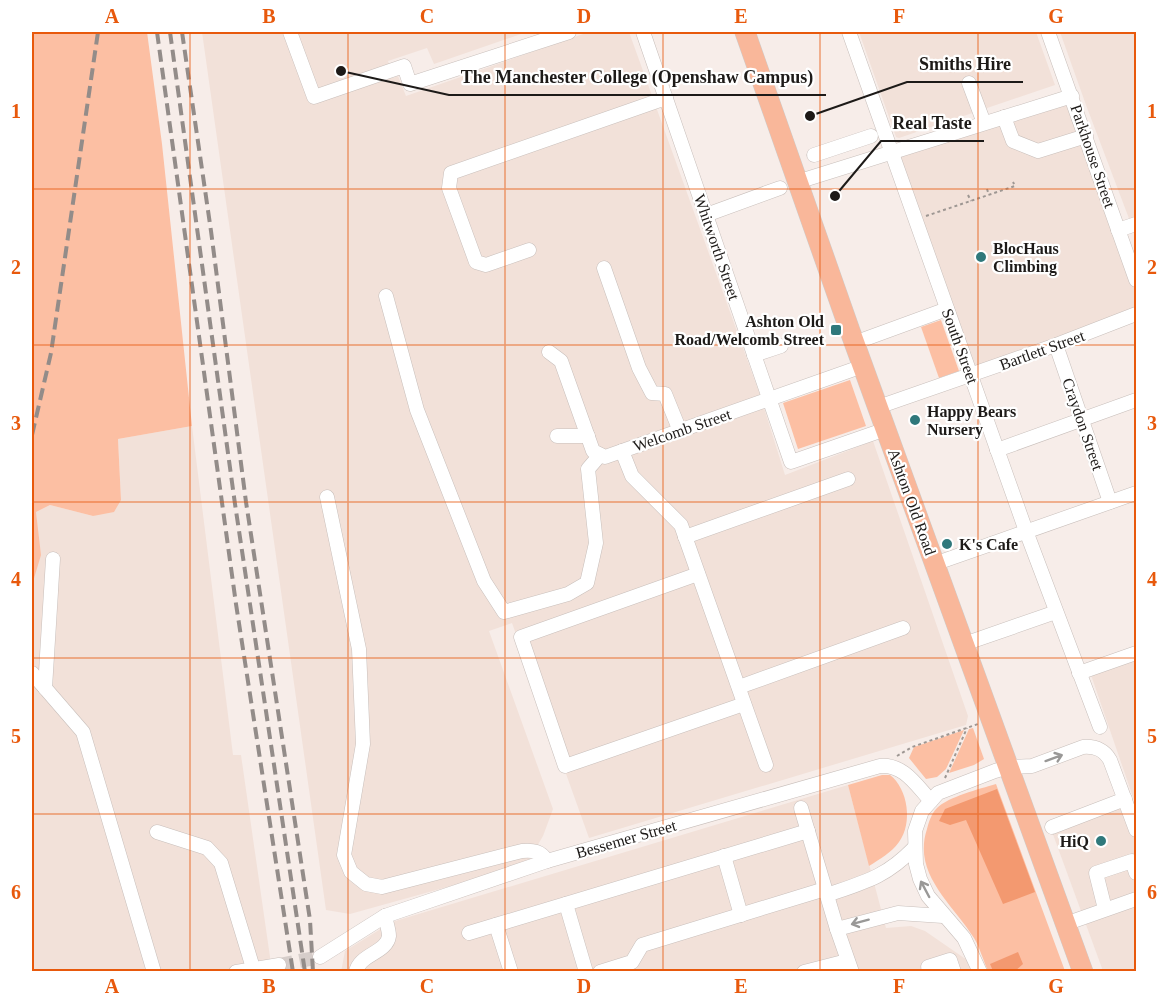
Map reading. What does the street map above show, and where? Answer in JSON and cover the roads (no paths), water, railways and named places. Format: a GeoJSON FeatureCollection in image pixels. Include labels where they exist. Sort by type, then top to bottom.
{"type":"FeatureCollection","features":[{"type":"Feature","properties":{"kind":"highway","name":"Ashton Old Road"},"geometry":{"type":"LineString","coordinates":[[745,32],[789,185],[863,366],[1083,972]]}},
{"type":"Feature","properties":{"kind":"street"},"geometry":{"type":"LineString","coordinates":[[290,32],[314,97],[404,66],[410,84],[569,32]]}},
{"type":"Feature","properties":{"kind":"street","name":"Whitworth Street"},"geometry":{"type":"LineString","coordinates":[[643,32],[791,462],[886,429]]}},
{"type":"Feature","properties":{"kind":"street","name":"South Street"},"geometry":{"type":"LineString","coordinates":[[849,32],[1026,531],[1100,727]]}},
{"type":"Feature","properties":{"kind":"street","name":"Parkhouse Street"},"geometry":{"type":"LineString","coordinates":[[1048,32],[1137,280]]}},
{"type":"Feature","properties":{"kind":"street"},"geometry":{"type":"LineString","coordinates":[[969,83],[984,123]]}},
{"type":"Feature","properties":{"kind":"street"},"geometry":{"type":"LineString","coordinates":[[706,215],[789,185],[1072,96]]}},
{"type":"Feature","properties":{"kind":"street"},"geometry":{"type":"LineString","coordinates":[[529,250],[486,265],[476,262],[449,188],[451,173],[666,99]]}},
{"type":"Feature","properties":{"kind":"street"},"geometry":{"type":"LineString","coordinates":[[1004,117],[1013,141],[1038,151],[1086,136]]}},
{"type":"Feature","properties":{"kind":"street"},"geometry":{"type":"LineString","coordinates":[[814,155],[870,136]]}},
{"type":"Feature","properties":{"kind":"street"},"geometry":{"type":"LineString","coordinates":[[844,145],[851,165]]}},
{"type":"Feature","properties":{"kind":"street"},"geometry":{"type":"LineString","coordinates":[[1118,230],[1137,224]]}},
{"type":"Feature","properties":{"kind":"street"},"geometry":{"type":"LineString","coordinates":[[604,268],[639,368],[652,393],[665,394],[680,431]]}},
{"type":"Feature","properties":{"kind":"street"},"geometry":{"type":"LineString","coordinates":[[386,296],[417,410],[484,581],[504,612],[568,594],[586,583],[596,543],[588,469],[600,455],[593,452],[561,361],[549,351]]}},
{"type":"Feature","properties":{"kind":"street"},"geometry":{"type":"LineString","coordinates":[[854,343],[947,309]]}},
{"type":"Feature","properties":{"kind":"street","name":"Bartlett Street"},"geometry":{"type":"LineString","coordinates":[[878,407],[1056,345],[1137,314]]}},
{"type":"Feature","properties":{"kind":"street","name":"Craydon Street"},"geometry":{"type":"LineString","coordinates":[[1056,345],[1110,502]]}},
{"type":"Feature","properties":{"kind":"street"},"geometry":{"type":"LineString","coordinates":[[754,355],[781,346]]}},
{"type":"Feature","properties":{"kind":"street","name":"Welcomb Street"},"geometry":{"type":"LineString","coordinates":[[600,455],[605,457],[863,366]]}},
{"type":"Feature","properties":{"kind":"street"},"geometry":{"type":"LineString","coordinates":[[997,450],[1137,400]]}},
{"type":"Feature","properties":{"kind":"street"},"geometry":{"type":"LineString","coordinates":[[557,436],[588,436]]}},
{"type":"Feature","properties":{"kind":"street"},"geometry":{"type":"LineString","coordinates":[[622,451],[632,476],[681,525],[766,765]]}},
{"type":"Feature","properties":{"kind":"street"},"geometry":{"type":"LineString","coordinates":[[685,537],[848,479]]}},
{"type":"Feature","properties":{"kind":"street"},"geometry":{"type":"LineString","coordinates":[[934,564],[1137,493]]}},
{"type":"Feature","properties":{"kind":"street"},"geometry":{"type":"LineString","coordinates":[[327,497],[359,650],[363,744],[344,855],[351,873],[366,884],[382,887],[522,851],[531,850],[542,854],[547,861]]}},
{"type":"Feature","properties":{"kind":"street"},"geometry":{"type":"LineString","coordinates":[[45,688],[53,559]]}},
{"type":"Feature","properties":{"kind":"street"},"geometry":{"type":"LineString","coordinates":[[698,574],[521,637],[565,766],[744,704]]}},
{"type":"Feature","properties":{"kind":"street"},"geometry":{"type":"LineString","coordinates":[[963,644],[1056,612]]}},
{"type":"Feature","properties":{"kind":"street"},"geometry":{"type":"LineString","coordinates":[[739,687],[903,628]]}},
{"type":"Feature","properties":{"kind":"street"},"geometry":{"type":"LineString","coordinates":[[1079,673],[1137,652]]}},
{"type":"Feature","properties":{"kind":"street"},"geometry":{"type":"LineString","coordinates":[[32,673],[83,732],[154,972]]}},
{"type":"Feature","properties":{"kind":"street"},"geometry":{"type":"LineString","coordinates":[[980,972],[964,938],[928,896],[920,879],[914,848],[915,831],[922,811],[934,797],[1008,767],[1032,766],[1083,747],[1099,749],[1106,753],[1110,760],[1137,830]]}},
{"type":"Feature","properties":{"kind":"street","name":"Bessemer Street"},"geometry":{"type":"LineString","coordinates":[[320,957],[385,916],[547,861],[884,765],[896,766],[934,797]]}},
{"type":"Feature","properties":{"kind":"street"},"geometry":{"type":"LineString","coordinates":[[1052,827],[1125,799]]}},
{"type":"Feature","properties":{"kind":"street"},"geometry":{"type":"LineString","coordinates":[[801,808],[850,966],[804,972]]}},
{"type":"Feature","properties":{"kind":"street"},"geometry":{"type":"LineString","coordinates":[[157,831],[207,848],[221,863],[253,968]]}},
{"type":"Feature","properties":{"kind":"street"},"geometry":{"type":"LineString","coordinates":[[469,933],[808,831]]}},
{"type":"Feature","properties":{"kind":"street"},"geometry":{"type":"LineString","coordinates":[[600,972],[632,962],[642,945],[741,915],[872,880],[898,864],[914,848]]}},
{"type":"Feature","properties":{"kind":"street"},"geometry":{"type":"LineString","coordinates":[[724,856],[741,915]]}},
{"type":"Feature","properties":{"kind":"street"},"geometry":{"type":"LineString","coordinates":[[1105,909],[1096,873],[1132,861],[1137,873]]}},
{"type":"Feature","properties":{"kind":"street"},"geometry":{"type":"LineString","coordinates":[[1065,924],[1137,899]]}},
{"type":"Feature","properties":{"kind":"street"},"geometry":{"type":"LineString","coordinates":[[566,904],[586,972]]}},
{"type":"Feature","properties":{"kind":"street"},"geometry":{"type":"LineString","coordinates":[[837,929],[898,913],[943,916]]}},
{"type":"Feature","properties":{"kind":"street"},"geometry":{"type":"LineString","coordinates":[[356,972],[359,962],[387,941],[389,935],[385,916]]}},
{"type":"Feature","properties":{"kind":"street"},"geometry":{"type":"LineString","coordinates":[[496,925],[511,972]]}},
{"type":"Feature","properties":{"kind":"street"},"geometry":{"type":"LineString","coordinates":[[928,967],[950,960],[954,972]]}},
{"type":"Feature","properties":{"kind":"street"},"geometry":{"type":"LineString","coordinates":[[236,972],[279,964]]}},
{"type":"Feature","properties":{"kind":"tunnel"},"geometry":{"type":"LineString","coordinates":[[279,965],[320,957]]}},
{"type":"Feature","properties":{"kind":"railway"},"geometry":{"type":"LineString","coordinates":[[32,435],[51,353],[98,32]]}},
{"type":"Feature","properties":{"kind":"railway"},"geometry":{"type":"LineString","coordinates":[[157,32],[236,604],[293,972]]}},
{"type":"Feature","properties":{"kind":"railway"},"geometry":{"type":"LineString","coordinates":[[170,32],[235,504],[305,972]]}},
{"type":"Feature","properties":{"kind":"railway"},"geometry":{"type":"LineString","coordinates":[[182,32],[211,231],[246,502],[310,920],[313,972]]}},
{"type":"Feature","properties":{"kind":"place","name":"The Manchester College (Openshaw Campus)"},"geometry":{"type":"Point","coordinates":[341,71]}},
{"type":"Feature","properties":{"kind":"place","name":"Smiths Hire"},"geometry":{"type":"Point","coordinates":[810,116]}},
{"type":"Feature","properties":{"kind":"place","name":"Real Taste"},"geometry":{"type":"Point","coordinates":[835,196]}},
{"type":"Feature","properties":{"kind":"place","name":"BlocHaus Climbing"},"geometry":{"type":"Point","coordinates":[981,257]}},
{"type":"Feature","properties":{"kind":"place","name":"Ashton Old Road/Welcomb Street"},"geometry":{"type":"Point","coordinates":[836,330]}},
{"type":"Feature","properties":{"kind":"place","name":"Happy Bears Nursery"},"geometry":{"type":"Point","coordinates":[915,420]}},
{"type":"Feature","properties":{"kind":"place","name":"K's Cafe"},"geometry":{"type":"Point","coordinates":[947,544]}},
{"type":"Feature","properties":{"kind":"place","name":"HiQ"},"geometry":{"type":"Point","coordinates":[1101,841]}}]}
